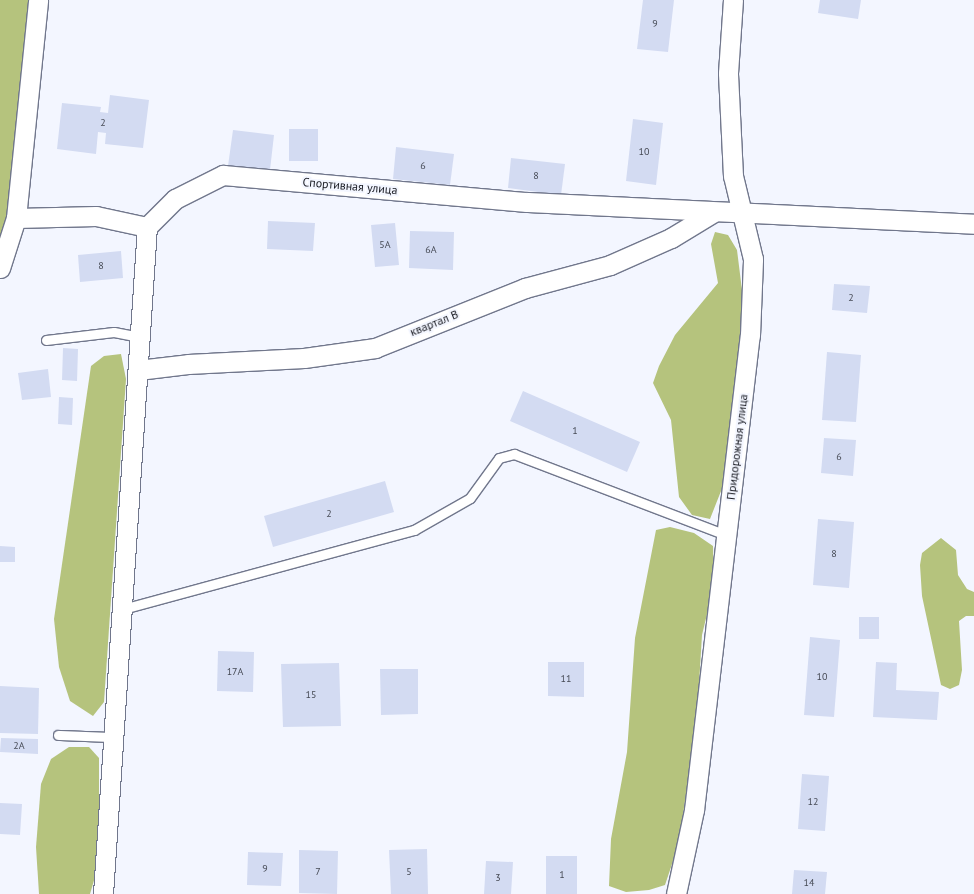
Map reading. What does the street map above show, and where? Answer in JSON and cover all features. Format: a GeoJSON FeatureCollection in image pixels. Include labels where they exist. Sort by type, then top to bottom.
{"type":"FeatureCollection","features":[{"type":"Feature","properties":{"kind":"street"},"geometry":{"type":"LineString","coordinates":[[0,268],[16,218],[38,0]]}},
{"type":"Feature","properties":{"kind":"street","name":"Придорожная улица"},"geometry":{"type":"LineString","coordinates":[[676,894],[694,810],[750,326],[753,258],[740,212],[733,176],[728,73],[733,0]]}},
{"type":"Feature","properties":{"kind":"street","name":"Спортивная улица"},"geometry":{"type":"LineString","coordinates":[[147,227],[175,199],[223,175],[526,202],[974,224]]}},
{"type":"Feature","properties":{"kind":"street","name":"квартал В"},"geometry":{"type":"LineString","coordinates":[[138,370],[188,364],[304,358],[375,348],[525,288],[610,265],[671,238],[714,212]]}},
{"type":"Feature","properties":{"kind":"street"},"geometry":{"type":"LineString","coordinates":[[16,218],[96,216],[147,227],[103,894]]}},
{"type":"Feature","properties":{"kind":"lane"},"geometry":{"type":"LineString","coordinates":[[46,340],[114,332],[140,337]]}},
{"type":"Feature","properties":{"kind":"lane"},"geometry":{"type":"LineString","coordinates":[[123,609],[414,530],[470,498],[499,458],[514,454],[726,535]]}},
{"type":"Feature","properties":{"kind":"lane"},"geometry":{"type":"LineString","coordinates":[[58,735],[112,737]]}},
{"type":"Feature","properties":{"kind":"green space"},"geometry":{"type":"Polygon","coordinates":[[[0,0],[30,0],[13,198],[0,245],[0,0]]]}},
{"type":"Feature","properties":{"kind":"green space"},"geometry":{"type":"Polygon","coordinates":[[[715,232],[728,235],[737,250],[743,298],[743,355],[723,486],[710,519],[692,515],[679,497],[671,420],[653,383],[659,366],[675,335],[718,283],[711,244],[715,232]]]}},
{"type":"Feature","properties":{"kind":"green space"},"geometry":{"type":"Polygon","coordinates":[[[121,354],[126,379],[104,702],[93,716],[70,701],[59,667],[54,619],[91,366],[104,356],[121,354]]]}},
{"type":"Feature","properties":{"kind":"green space"},"geometry":{"type":"Polygon","coordinates":[[[670,527],[694,533],[713,546],[714,585],[702,635],[697,717],[679,843],[665,885],[649,890],[626,892],[609,886],[611,839],[627,752],[635,638],[656,530],[670,527]]]}},
{"type":"Feature","properties":{"kind":"green space"},"geometry":{"type":"Polygon","coordinates":[[[941,538],[956,550],[958,575],[967,589],[974,592],[974,616],[966,616],[959,621],[962,670],[959,685],[950,689],[941,685],[922,596],[920,565],[922,553],[941,538]]]}},
{"type":"Feature","properties":{"kind":"green space"},"geometry":{"type":"Polygon","coordinates":[[[69,747],[89,747],[99,758],[99,811],[95,877],[90,894],[39,894],[36,847],[41,784],[51,759],[69,747]]]}},
{"type":"Feature","properties":{"kind":"building"},"geometry":{"type":"Polygon","coordinates":[[[643,0],[674,0],[668,52],[637,49],[643,0]]]}},
{"type":"Feature","properties":{"kind":"building"},"geometry":{"type":"Polygon","coordinates":[[[820,0],[861,0],[858,19],[818,13],[820,0]]]}},
{"type":"Feature","properties":{"kind":"building"},"geometry":{"type":"Polygon","coordinates":[[[110,95],[149,100],[143,148],[105,144],[106,133],[98,132],[96,154],[57,149],[62,103],[101,107],[100,112],[108,113],[110,95]]]}},
{"type":"Feature","properties":{"kind":"building"},"geometry":{"type":"Polygon","coordinates":[[[633,119],[663,123],[656,185],[626,181],[633,119]]]}},
{"type":"Feature","properties":{"kind":"building"},"geometry":{"type":"Polygon","coordinates":[[[289,129],[318,129],[318,161],[289,161],[289,129]]]}},
{"type":"Feature","properties":{"kind":"building"},"geometry":{"type":"Polygon","coordinates":[[[233,130],[274,135],[270,170],[228,166],[233,130]]]}},
{"type":"Feature","properties":{"kind":"building"},"geometry":{"type":"Polygon","coordinates":[[[396,147],[454,154],[450,185],[393,179],[396,147]]]}},
{"type":"Feature","properties":{"kind":"building"},"geometry":{"type":"Polygon","coordinates":[[[511,158],[565,164],[561,195],[508,188],[511,158]]]}},
{"type":"Feature","properties":{"kind":"building"},"geometry":{"type":"Polygon","coordinates":[[[268,221],[315,223],[313,251],[267,249],[268,221]]]}},
{"type":"Feature","properties":{"kind":"building"},"geometry":{"type":"Polygon","coordinates":[[[395,223],[399,265],[375,267],[371,225],[395,223]]]}},
{"type":"Feature","properties":{"kind":"building"},"geometry":{"type":"Polygon","coordinates":[[[410,231],[454,232],[453,270],[409,268],[410,231]]]}},
{"type":"Feature","properties":{"kind":"building"},"geometry":{"type":"Polygon","coordinates":[[[121,251],[123,278],[80,282],[78,255],[121,251]]]}},
{"type":"Feature","properties":{"kind":"building"},"geometry":{"type":"Polygon","coordinates":[[[834,284],[870,286],[867,313],[832,310],[834,284]]]}},
{"type":"Feature","properties":{"kind":"building"},"geometry":{"type":"Polygon","coordinates":[[[63,348],[78,349],[77,381],[62,380],[63,348]]]}},
{"type":"Feature","properties":{"kind":"building"},"geometry":{"type":"Polygon","coordinates":[[[827,352],[861,355],[856,422],[822,420],[827,352]]]}},
{"type":"Feature","properties":{"kind":"building"},"geometry":{"type":"Polygon","coordinates":[[[48,369],[51,397],[22,400],[18,373],[48,369]]]}},
{"type":"Feature","properties":{"kind":"building"},"geometry":{"type":"Polygon","coordinates":[[[523,391],[640,442],[627,472],[510,421],[523,391]]]}},
{"type":"Feature","properties":{"kind":"building"},"geometry":{"type":"Polygon","coordinates":[[[59,397],[73,398],[72,425],[58,424],[59,397]]]}},
{"type":"Feature","properties":{"kind":"building"},"geometry":{"type":"Polygon","coordinates":[[[824,438],[856,440],[853,476],[821,473],[824,438]]]}},
{"type":"Feature","properties":{"kind":"building"},"geometry":{"type":"Polygon","coordinates":[[[385,481],[394,512],[273,547],[264,516],[385,481]]]}},
{"type":"Feature","properties":{"kind":"building"},"geometry":{"type":"Polygon","coordinates":[[[818,519],[854,522],[849,588],[813,585],[818,519]]]}},
{"type":"Feature","properties":{"kind":"building"},"geometry":{"type":"Polygon","coordinates":[[[0,546],[15,547],[15,562],[0,562],[0,546]]]}},
{"type":"Feature","properties":{"kind":"building"},"geometry":{"type":"Polygon","coordinates":[[[859,617],[879,617],[879,639],[859,639],[859,617]]]}},
{"type":"Feature","properties":{"kind":"building"},"geometry":{"type":"Polygon","coordinates":[[[810,637],[840,640],[834,717],[804,715],[810,637]]]}},
{"type":"Feature","properties":{"kind":"building"},"geometry":{"type":"Polygon","coordinates":[[[218,651],[254,652],[253,692],[217,691],[218,651]]]}},
{"type":"Feature","properties":{"kind":"building"},"geometry":{"type":"Polygon","coordinates":[[[548,662],[584,662],[584,697],[548,696],[548,662]]]}},
{"type":"Feature","properties":{"kind":"building"},"geometry":{"type":"Polygon","coordinates":[[[876,662],[897,663],[896,690],[939,692],[937,720],[873,717],[876,662]]]}},
{"type":"Feature","properties":{"kind":"building"},"geometry":{"type":"Polygon","coordinates":[[[339,663],[341,726],[283,727],[281,664],[339,663]]]}},
{"type":"Feature","properties":{"kind":"building"},"geometry":{"type":"Polygon","coordinates":[[[380,669],[418,669],[418,714],[381,715],[380,669]]]}},
{"type":"Feature","properties":{"kind":"building"},"geometry":{"type":"Polygon","coordinates":[[[0,686],[39,688],[38,734],[0,733],[0,686]]]}},
{"type":"Feature","properties":{"kind":"building"},"geometry":{"type":"Polygon","coordinates":[[[1,738],[38,739],[38,754],[0,752],[1,738]]]}},
{"type":"Feature","properties":{"kind":"building"},"geometry":{"type":"Polygon","coordinates":[[[802,774],[829,776],[825,831],[798,829],[802,774]]]}},
{"type":"Feature","properties":{"kind":"building"},"geometry":{"type":"Polygon","coordinates":[[[0,803],[22,804],[20,835],[0,834],[0,803]]]}},
{"type":"Feature","properties":{"kind":"building"},"geometry":{"type":"Polygon","coordinates":[[[427,849],[428,894],[391,894],[389,850],[427,849]]]}},
{"type":"Feature","properties":{"kind":"building"},"geometry":{"type":"Polygon","coordinates":[[[299,850],[338,851],[337,894],[299,893],[299,850]]]}},
{"type":"Feature","properties":{"kind":"building"},"geometry":{"type":"Polygon","coordinates":[[[248,852],[283,853],[281,886],[247,885],[248,852]]]}},
{"type":"Feature","properties":{"kind":"building"},"geometry":{"type":"Polygon","coordinates":[[[546,856],[577,856],[577,894],[546,894],[546,856]]]}},
{"type":"Feature","properties":{"kind":"building"},"geometry":{"type":"Polygon","coordinates":[[[486,861],[513,862],[511,894],[484,894],[486,861]]]}},
{"type":"Feature","properties":{"kind":"building"},"geometry":{"type":"Polygon","coordinates":[[[794,870],[827,872],[825,894],[792,894],[794,870]]]}}]}
